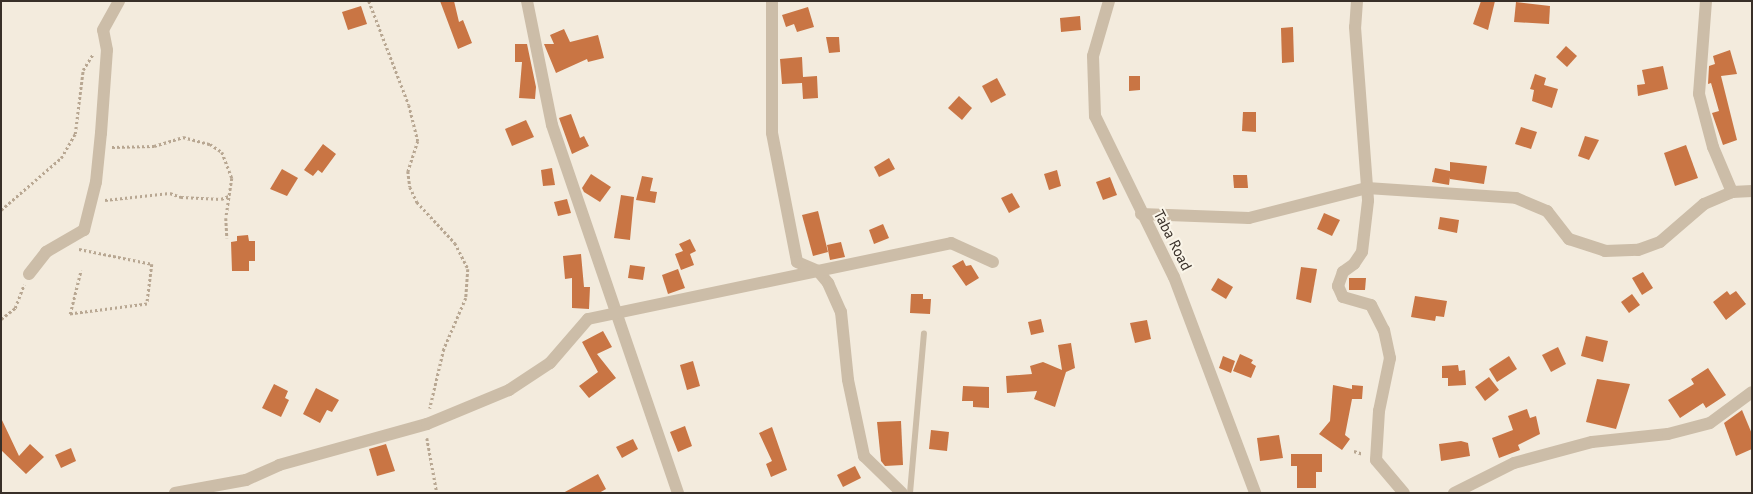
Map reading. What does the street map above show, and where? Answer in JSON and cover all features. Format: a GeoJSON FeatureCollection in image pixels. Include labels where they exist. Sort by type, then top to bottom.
{"type":"FeatureCollection","features":[{"type":"Feature","properties":{"kind":"street"},"geometry":{"type":"LineString","coordinates":[[30,274],[46,252],[84,230],[91,200],[100,141],[107,50],[103,30],[119,1]]}},
{"type":"Feature","properties":{"kind":"street"},"geometry":{"type":"LineString","coordinates":[[526,1],[532,16],[552,126],[615,315],[678,493]]}},
{"type":"Feature","properties":{"kind":"street"},"geometry":{"type":"LineString","coordinates":[[772,1],[772,133],[797,262],[818,271],[828,283],[840,312],[848,380],[864,456],[902,493]]}},
{"type":"Feature","properties":{"kind":"street","name":"Taba Road"},"geometry":{"type":"LineString","coordinates":[[1109,1],[1093,56],[1095,116],[1141,214],[1174,277],[1255,493]]}},
{"type":"Feature","properties":{"kind":"street"},"geometry":{"type":"LineString","coordinates":[[1357,1],[1355,27],[1367,188],[1362,252],[1354,264],[1343,272],[1338,286],[1343,297],[1371,304],[1384,330],[1390,358],[1379,410],[1376,460],[1404,493]]}},
{"type":"Feature","properties":{"kind":"street"},"geometry":{"type":"LineString","coordinates":[[1706,1],[1699,94],[1713,147],[1732,192]]}},
{"type":"Feature","properties":{"kind":"street"},"geometry":{"type":"LineString","coordinates":[[1141,214],[1249,218],[1367,188],[1516,198],[1547,211],[1569,239],[1605,251],[1638,250],[1660,242],[1704,204],[1732,192],[1752,191]]}},
{"type":"Feature","properties":{"kind":"street"},"geometry":{"type":"LineString","coordinates":[[175,493],[246,480],[279,465],[427,424],[509,390],[550,363],[588,319],[615,315],[951,243],[993,262]]}},
{"type":"Feature","properties":{"kind":"street"},"geometry":{"type":"LineString","coordinates":[[1454,493],[1514,463],[1583,444],[1668,434],[1710,423],[1752,392]]}},
{"type":"Feature","properties":{"kind":"lane"},"geometry":{"type":"LineString","coordinates":[[910,493],[924,334]]}},
{"type":"Feature","properties":{"kind":"path"},"geometry":{"type":"LineString","coordinates":[[369,1],[409,105],[418,141],[408,171],[410,187],[417,202],[456,243],[468,269],[466,298],[444,348],[427,424],[437,493]]}},
{"type":"Feature","properties":{"kind":"path"},"geometry":{"type":"LineString","coordinates":[[1,210],[61,158],[76,134],[83,70],[104,36]]}},
{"type":"Feature","properties":{"kind":"path"},"geometry":{"type":"LineString","coordinates":[[100,141],[111,147],[154,146],[183,137],[210,144],[222,152],[230,167],[229,173],[232,178],[227,238]]}},
{"type":"Feature","properties":{"kind":"path"},"geometry":{"type":"LineString","coordinates":[[91,200],[170,193],[181,197],[221,199],[229,196]]}},
{"type":"Feature","properties":{"kind":"path"},"geometry":{"type":"LineString","coordinates":[[81,270],[70,314],[147,304],[152,264],[79,250],[84,230]]}},
{"type":"Feature","properties":{"kind":"path"},"geometry":{"type":"LineString","coordinates":[[1,320],[15,308],[30,274]]}},
{"type":"Feature","properties":{"kind":"building"},"geometry":{"type":"Polygon","coordinates":[[[440,1],[454,1],[459,22],[463,20],[472,43],[458,49],[440,1]]]}},
{"type":"Feature","properties":{"kind":"building"},"geometry":{"type":"Polygon","coordinates":[[[1481,1],[1495,1],[1488,30],[1473,24],[1481,1]]]}},
{"type":"Feature","properties":{"kind":"building"},"geometry":{"type":"Polygon","coordinates":[[[1516,2],[1550,6],[1549,24],[1514,22],[1516,2]]]}},
{"type":"Feature","properties":{"kind":"building"},"geometry":{"type":"Polygon","coordinates":[[[361,6],[367,24],[348,30],[342,12],[361,6]]]}},
{"type":"Feature","properties":{"kind":"building"},"geometry":{"type":"Polygon","coordinates":[[[808,7],[814,27],[797,32],[794,24],[786,27],[782,15],[808,7]]]}},
{"type":"Feature","properties":{"kind":"building"},"geometry":{"type":"Polygon","coordinates":[[[1080,16],[1081,30],[1061,32],[1060,18],[1080,16]]]}},
{"type":"Feature","properties":{"kind":"building"},"geometry":{"type":"Polygon","coordinates":[[[1293,27],[1294,62],[1282,63],[1281,28],[1293,27]]]}},
{"type":"Feature","properties":{"kind":"building"},"geometry":{"type":"Polygon","coordinates":[[[564,29],[570,42],[598,35],[604,58],[588,62],[587,59],[556,73],[544,44],[554,44],[550,35],[564,29]]]}},
{"type":"Feature","properties":{"kind":"building"},"geometry":{"type":"Polygon","coordinates":[[[826,37],[839,37],[840,52],[829,53],[826,37]]]}},
{"type":"Feature","properties":{"kind":"building"},"geometry":{"type":"Polygon","coordinates":[[[515,44],[527,44],[536,87],[535,99],[519,98],[522,62],[515,62],[515,44]]]}},
{"type":"Feature","properties":{"kind":"building"},"geometry":{"type":"Polygon","coordinates":[[[1566,46],[1577,56],[1567,67],[1556,57],[1566,46]]]}},
{"type":"Feature","properties":{"kind":"building"},"geometry":{"type":"Polygon","coordinates":[[[1730,50],[1737,74],[1721,76],[1737,140],[1723,145],[1712,113],[1719,111],[1711,83],[1708,84],[1709,66],[1715,64],[1713,56],[1730,50]]]}},
{"type":"Feature","properties":{"kind":"building"},"geometry":{"type":"Polygon","coordinates":[[[802,57],[803,77],[817,76],[818,98],[803,99],[802,83],[782,84],[780,59],[802,57]]]}},
{"type":"Feature","properties":{"kind":"building"},"geometry":{"type":"Polygon","coordinates":[[[1663,66],[1668,89],[1638,96],[1637,85],[1645,84],[1642,70],[1663,66]]]}},
{"type":"Feature","properties":{"kind":"building"},"geometry":{"type":"Polygon","coordinates":[[[1535,74],[1546,78],[1544,85],[1558,89],[1552,108],[1532,101],[1534,90],[1530,89],[1535,74]]]}},
{"type":"Feature","properties":{"kind":"building"},"geometry":{"type":"Polygon","coordinates":[[[1129,76],[1140,76],[1140,90],[1129,91],[1129,76]]]}},
{"type":"Feature","properties":{"kind":"building"},"geometry":{"type":"Polygon","coordinates":[[[997,78],[1006,95],[991,103],[982,86],[997,78]]]}},
{"type":"Feature","properties":{"kind":"building"},"geometry":{"type":"Polygon","coordinates":[[[959,96],[972,108],[962,120],[948,108],[959,96]]]}},
{"type":"Feature","properties":{"kind":"building"},"geometry":{"type":"Polygon","coordinates":[[[1243,112],[1256,112],[1256,132],[1242,131],[1243,112]]]}},
{"type":"Feature","properties":{"kind":"building"},"geometry":{"type":"Polygon","coordinates":[[[571,114],[580,138],[584,136],[589,146],[572,154],[559,118],[571,114]]]}},
{"type":"Feature","properties":{"kind":"building"},"geometry":{"type":"Polygon","coordinates":[[[526,120],[534,137],[512,146],[505,129],[526,120]]]}},
{"type":"Feature","properties":{"kind":"building"},"geometry":{"type":"Polygon","coordinates":[[[1521,127],[1537,132],[1531,149],[1515,144],[1521,127]]]}},
{"type":"Feature","properties":{"kind":"building"},"geometry":{"type":"Polygon","coordinates":[[[1585,136],[1599,140],[1589,160],[1578,156],[1585,136]]]}},
{"type":"Feature","properties":{"kind":"building"},"geometry":{"type":"Polygon","coordinates":[[[323,144],[336,154],[322,173],[318,170],[313,176],[304,170],[323,144]]]}},
{"type":"Feature","properties":{"kind":"building"},"geometry":{"type":"Polygon","coordinates":[[[1686,145],[1698,178],[1675,186],[1664,153],[1686,145]]]}},
{"type":"Feature","properties":{"kind":"building"},"geometry":{"type":"Polygon","coordinates":[[[889,158],[895,169],[879,177],[874,167],[889,158]]]}},
{"type":"Feature","properties":{"kind":"building"},"geometry":{"type":"Polygon","coordinates":[[[1450,162],[1487,166],[1484,184],[1450,179],[1450,177],[1449,185],[1432,182],[1435,168],[1450,171],[1450,162]]]}},
{"type":"Feature","properties":{"kind":"building"},"geometry":{"type":"Polygon","coordinates":[[[552,168],[555,185],[543,186],[541,170],[552,168]]]}},
{"type":"Feature","properties":{"kind":"building"},"geometry":{"type":"Polygon","coordinates":[[[282,169],[298,178],[287,196],[270,189],[282,169]]]}},
{"type":"Feature","properties":{"kind":"building"},"geometry":{"type":"Polygon","coordinates":[[[1057,170],[1061,186],[1049,190],[1044,174],[1057,170]]]}},
{"type":"Feature","properties":{"kind":"building"},"geometry":{"type":"Polygon","coordinates":[[[591,174],[611,187],[600,202],[584,192],[582,188],[591,174]]]}},
{"type":"Feature","properties":{"kind":"building"},"geometry":{"type":"Polygon","coordinates":[[[1233,175],[1247,175],[1248,188],[1234,188],[1233,175]]]}},
{"type":"Feature","properties":{"kind":"building"},"geometry":{"type":"Polygon","coordinates":[[[642,176],[653,178],[650,191],[657,192],[655,203],[636,200],[642,176]]]}},
{"type":"Feature","properties":{"kind":"building"},"geometry":{"type":"Polygon","coordinates":[[[1110,177],[1117,195],[1103,200],[1096,182],[1110,177]]]}},
{"type":"Feature","properties":{"kind":"building"},"geometry":{"type":"Polygon","coordinates":[[[1012,193],[1020,207],[1009,213],[1001,198],[1012,193]]]}},
{"type":"Feature","properties":{"kind":"building"},"geometry":{"type":"Polygon","coordinates":[[[621,195],[634,197],[630,240],[614,238],[621,195]]]}},
{"type":"Feature","properties":{"kind":"building"},"geometry":{"type":"Polygon","coordinates":[[[567,199],[571,213],[558,216],[554,202],[567,199]]]}},
{"type":"Feature","properties":{"kind":"building"},"geometry":{"type":"Polygon","coordinates":[[[818,211],[828,252],[813,256],[802,215],[818,211]]]}},
{"type":"Feature","properties":{"kind":"building"},"geometry":{"type":"Polygon","coordinates":[[[1324,213],[1340,220],[1332,236],[1317,229],[1324,213]]]}},
{"type":"Feature","properties":{"kind":"building"},"geometry":{"type":"Polygon","coordinates":[[[1440,217],[1459,220],[1457,233],[1438,229],[1440,217]]]}},
{"type":"Feature","properties":{"kind":"building"},"geometry":{"type":"Polygon","coordinates":[[[883,224],[889,238],[874,244],[869,230],[883,224]]]}},
{"type":"Feature","properties":{"kind":"building"},"geometry":{"type":"Polygon","coordinates":[[[248,235],[249,241],[255,241],[255,261],[249,261],[249,271],[232,271],[231,242],[237,241],[237,236],[248,235]]]}},
{"type":"Feature","properties":{"kind":"building"},"geometry":{"type":"Polygon","coordinates":[[[690,239],[696,251],[690,254],[694,265],[681,270],[675,254],[683,251],[679,244],[690,239]]]}},
{"type":"Feature","properties":{"kind":"building"},"geometry":{"type":"Polygon","coordinates":[[[841,242],[845,257],[830,260],[827,245],[841,242]]]}},
{"type":"Feature","properties":{"kind":"building"},"geometry":{"type":"Polygon","coordinates":[[[581,254],[584,287],[590,287],[589,309],[572,308],[572,278],[565,279],[563,256],[581,254]]]}},
{"type":"Feature","properties":{"kind":"building"},"geometry":{"type":"Polygon","coordinates":[[[963,260],[966,266],[971,265],[979,278],[966,286],[952,266],[963,260]]]}},
{"type":"Feature","properties":{"kind":"building"},"geometry":{"type":"Polygon","coordinates":[[[630,265],[645,267],[643,280],[628,278],[630,265]]]}},
{"type":"Feature","properties":{"kind":"building"},"geometry":{"type":"Polygon","coordinates":[[[1301,267],[1317,269],[1311,303],[1296,299],[1301,267]]]}},
{"type":"Feature","properties":{"kind":"building"},"geometry":{"type":"Polygon","coordinates":[[[678,269],[685,288],[668,294],[662,275],[678,269]]]}},
{"type":"Feature","properties":{"kind":"building"},"geometry":{"type":"Polygon","coordinates":[[[1643,272],[1653,288],[1642,295],[1632,278],[1643,272]]]}},
{"type":"Feature","properties":{"kind":"building"},"geometry":{"type":"Polygon","coordinates":[[[1218,278],[1233,287],[1226,299],[1211,290],[1218,278]]]}},
{"type":"Feature","properties":{"kind":"building"},"geometry":{"type":"Polygon","coordinates":[[[1349,278],[1366,278],[1365,290],[1349,290],[1349,278]]]}},
{"type":"Feature","properties":{"kind":"building"},"geometry":{"type":"Polygon","coordinates":[[[1727,291],[1730,295],[1736,291],[1746,304],[1726,320],[1713,302],[1727,291]]]}},
{"type":"Feature","properties":{"kind":"building"},"geometry":{"type":"Polygon","coordinates":[[[911,294],[923,294],[923,299],[931,299],[930,314],[910,313],[911,294]]]}},
{"type":"Feature","properties":{"kind":"building"},"geometry":{"type":"Polygon","coordinates":[[[1632,294],[1640,305],[1629,313],[1621,302],[1632,294]]]}},
{"type":"Feature","properties":{"kind":"building"},"geometry":{"type":"Polygon","coordinates":[[[1415,296],[1447,301],[1444,317],[1436,316],[1435,321],[1411,317],[1415,296]]]}},
{"type":"Feature","properties":{"kind":"building"},"geometry":{"type":"Polygon","coordinates":[[[1041,319],[1044,332],[1031,335],[1028,322],[1041,319]]]}},
{"type":"Feature","properties":{"kind":"building"},"geometry":{"type":"Polygon","coordinates":[[[1147,320],[1151,339],[1135,343],[1130,323],[1147,320]]]}},
{"type":"Feature","properties":{"kind":"building"},"geometry":{"type":"Polygon","coordinates":[[[603,331],[612,347],[597,354],[616,378],[589,398],[579,386],[598,372],[582,342],[603,331]]]}},
{"type":"Feature","properties":{"kind":"building"},"geometry":{"type":"Polygon","coordinates":[[[1586,336],[1608,341],[1603,362],[1581,356],[1586,336]]]}},
{"type":"Feature","properties":{"kind":"building"},"geometry":{"type":"Polygon","coordinates":[[[1071,343],[1075,368],[1066,372],[1055,407],[1034,399],[1037,391],[1007,393],[1006,376],[1032,374],[1030,366],[1043,362],[1062,370],[1058,345],[1071,343]]]}},
{"type":"Feature","properties":{"kind":"building"},"geometry":{"type":"Polygon","coordinates":[[[1558,347],[1566,364],[1551,372],[1542,355],[1558,347]]]}},
{"type":"Feature","properties":{"kind":"building"},"geometry":{"type":"Polygon","coordinates":[[[1240,354],[1253,360],[1251,363],[1256,366],[1251,378],[1233,371],[1240,354]]]}},
{"type":"Feature","properties":{"kind":"building"},"geometry":{"type":"Polygon","coordinates":[[[1223,356],[1235,361],[1231,373],[1219,368],[1223,356]]]}},
{"type":"Feature","properties":{"kind":"building"},"geometry":{"type":"Polygon","coordinates":[[[1509,356],[1517,369],[1497,382],[1489,369],[1509,356]]]}},
{"type":"Feature","properties":{"kind":"building"},"geometry":{"type":"Polygon","coordinates":[[[693,361],[700,386],[687,390],[680,365],[693,361]]]}},
{"type":"Feature","properties":{"kind":"building"},"geometry":{"type":"Polygon","coordinates":[[[1458,365],[1459,371],[1465,370],[1466,385],[1448,386],[1448,378],[1442,378],[1442,366],[1458,365]]]}},
{"type":"Feature","properties":{"kind":"building"},"geometry":{"type":"Polygon","coordinates":[[[1708,368],[1726,395],[1706,408],[1703,403],[1680,418],[1668,400],[1694,384],[1691,379],[1708,368]]]}},
{"type":"Feature","properties":{"kind":"building"},"geometry":{"type":"Polygon","coordinates":[[[1489,377],[1499,390],[1485,401],[1475,387],[1489,377]]]}},
{"type":"Feature","properties":{"kind":"building"},"geometry":{"type":"Polygon","coordinates":[[[1597,379],[1630,384],[1616,429],[1586,422],[1597,379]]]}},
{"type":"Feature","properties":{"kind":"building"},"geometry":{"type":"Polygon","coordinates":[[[274,384],[288,391],[285,398],[289,400],[281,417],[262,408],[274,384]]]}},
{"type":"Feature","properties":{"kind":"building"},"geometry":{"type":"Polygon","coordinates":[[[1333,385],[1352,389],[1352,385],[1363,386],[1362,399],[1352,399],[1345,435],[1350,439],[1342,450],[1319,434],[1330,421],[1333,385]]]}},
{"type":"Feature","properties":{"kind":"building"},"geometry":{"type":"Polygon","coordinates":[[[963,386],[989,387],[989,408],[973,407],[973,401],[962,401],[963,386]]]}},
{"type":"Feature","properties":{"kind":"building"},"geometry":{"type":"Polygon","coordinates":[[[316,388],[339,400],[332,412],[327,410],[320,423],[303,414],[316,388]]]}},
{"type":"Feature","properties":{"kind":"building"},"geometry":{"type":"Polygon","coordinates":[[[1527,409],[1530,418],[1536,416],[1540,434],[1518,445],[1520,450],[1499,458],[1492,438],[1513,430],[1508,416],[1527,409]]]}},
{"type":"Feature","properties":{"kind":"building"},"geometry":{"type":"Polygon","coordinates":[[[1742,410],[1752,434],[1752,449],[1736,456],[1724,423],[1742,410]]]}},
{"type":"Feature","properties":{"kind":"building"},"geometry":{"type":"Polygon","coordinates":[[[1,418],[19,456],[30,444],[44,457],[26,474],[1,450],[1,418]]]}},
{"type":"Feature","properties":{"kind":"building"},"geometry":{"type":"Polygon","coordinates":[[[901,421],[903,465],[885,466],[881,461],[877,422],[901,421]]]}},
{"type":"Feature","properties":{"kind":"building"},"geometry":{"type":"Polygon","coordinates":[[[685,426],[692,446],[678,452],[670,432],[685,426]]]}},
{"type":"Feature","properties":{"kind":"building"},"geometry":{"type":"Polygon","coordinates":[[[772,427],[787,470],[771,477],[766,464],[772,461],[759,433],[772,427]]]}},
{"type":"Feature","properties":{"kind":"building"},"geometry":{"type":"Polygon","coordinates":[[[931,430],[949,432],[947,451],[929,449],[931,430]]]}},
{"type":"Feature","properties":{"kind":"building"},"geometry":{"type":"Polygon","coordinates":[[[1279,435],[1283,458],[1260,461],[1257,438],[1279,435]]]}},
{"type":"Feature","properties":{"kind":"building"},"geometry":{"type":"Polygon","coordinates":[[[633,439],[638,449],[622,458],[616,447],[633,439]]]}},
{"type":"Feature","properties":{"kind":"building"},"geometry":{"type":"Polygon","coordinates":[[[1461,441],[1468,443],[1470,456],[1441,461],[1439,444],[1461,441]]]}},
{"type":"Feature","properties":{"kind":"building"},"geometry":{"type":"Polygon","coordinates":[[[386,444],[395,471],[377,476],[369,449],[386,444]]]}},
{"type":"Feature","properties":{"kind":"building"},"geometry":{"type":"Polygon","coordinates":[[[71,448],[76,461],[61,468],[55,455],[71,448]]]}},
{"type":"Feature","properties":{"kind":"building"},"geometry":{"type":"Polygon","coordinates":[[[1291,454],[1322,454],[1322,472],[1316,472],[1316,488],[1297,488],[1297,466],[1291,466],[1291,454]]]}},
{"type":"Feature","properties":{"kind":"building"},"geometry":{"type":"Polygon","coordinates":[[[855,466],[861,478],[843,487],[837,475],[855,466]]]}},
{"type":"Feature","properties":{"kind":"building"},"geometry":{"type":"Polygon","coordinates":[[[598,474],[606,489],[599,493],[563,493],[598,474]]]}}]}
